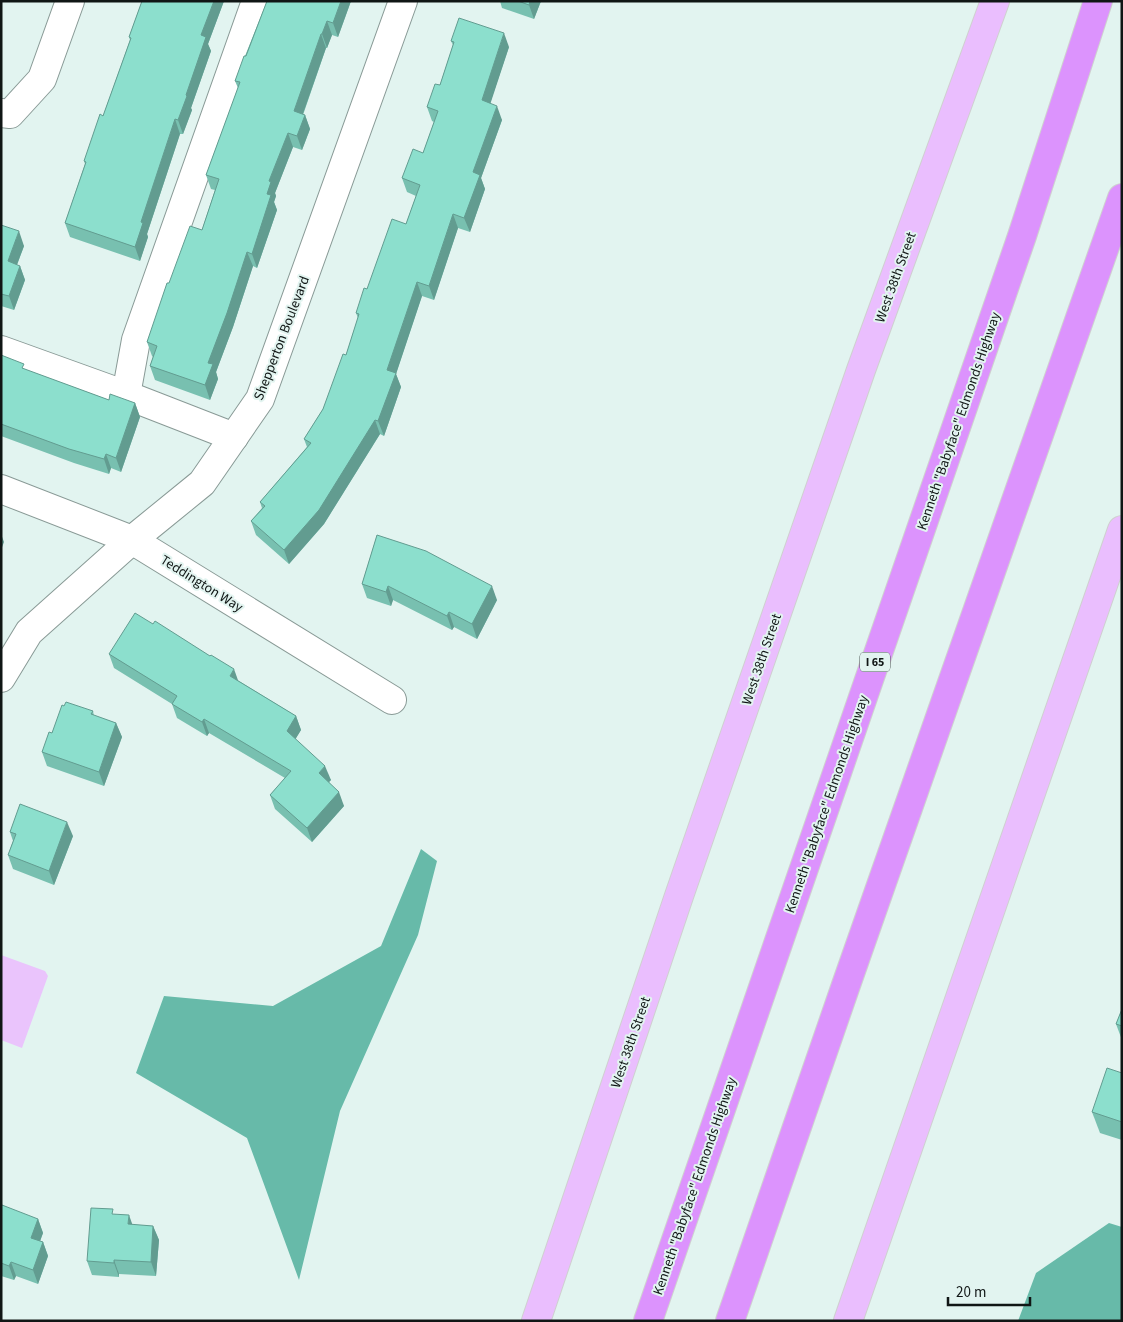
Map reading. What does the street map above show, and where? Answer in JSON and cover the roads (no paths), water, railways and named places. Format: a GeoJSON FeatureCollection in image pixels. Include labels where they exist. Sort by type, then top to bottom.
{"type":"FeatureCollection","features":[{"type":"Feature","properties":{"kind":"highway","name":"Kenneth \"Babyface\" Edmonds Highway"},"geometry":{"type":"LineString","coordinates":[[648,1321],[1022,236],[1098,1]]}},
{"type":"Feature","properties":{"kind":"highway"},"geometry":{"type":"LineString","coordinates":[[730,1321],[878,892],[1122,198]]}},
{"type":"Feature","properties":{"kind":"main road","name":"West 38th Street"},"geometry":{"type":"LineString","coordinates":[[536,1321],[679,896],[861,370],[995,1]]}},
{"type":"Feature","properties":{"kind":"main road"},"geometry":{"type":"LineString","coordinates":[[848,1321],[1122,530]]}},
{"type":"Feature","properties":{"kind":"street"},"geometry":{"type":"LineString","coordinates":[[1,113],[10,114],[42,79],[70,1]]}},
{"type":"Feature","properties":{"kind":"street"},"geometry":{"type":"LineString","coordinates":[[126,395],[136,340],[256,1]]}},
{"type":"Feature","properties":{"kind":"street","name":"Shepperton Boulevard"},"geometry":{"type":"LineString","coordinates":[[1,678],[28,632],[132,540],[202,483],[260,399],[403,1]]}},
{"type":"Feature","properties":{"kind":"street"},"geometry":{"type":"LineString","coordinates":[[1,350],[126,395],[234,437]]}},
{"type":"Feature","properties":{"kind":"street","name":"Teddington Way"},"geometry":{"type":"LineString","coordinates":[[1,489],[132,540],[392,700]]}}]}
